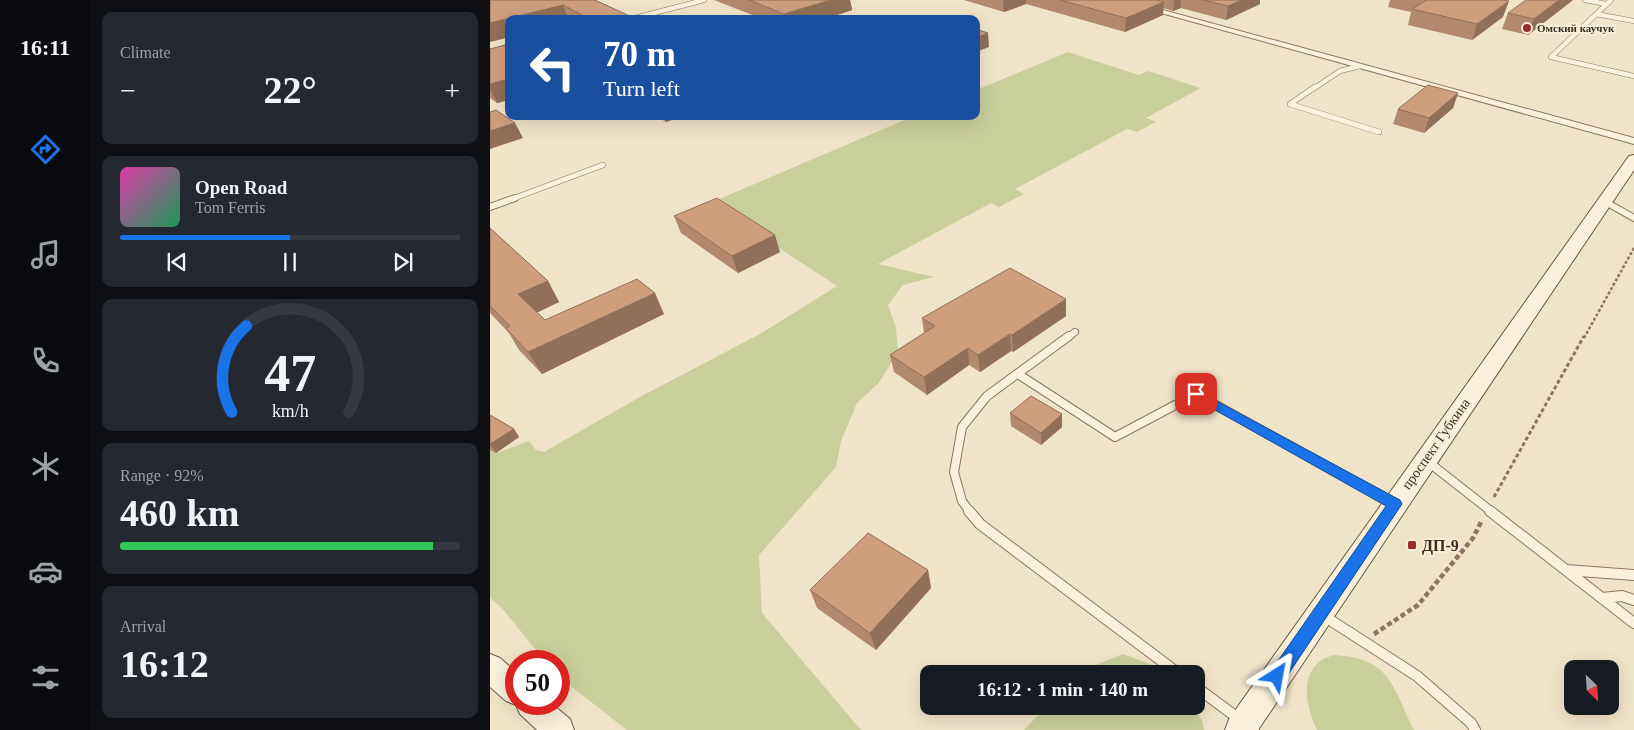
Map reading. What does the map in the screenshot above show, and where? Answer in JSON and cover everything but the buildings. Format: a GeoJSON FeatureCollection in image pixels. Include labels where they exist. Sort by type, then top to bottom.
{"type":"FeatureCollection","features":[{"type":"Feature","properties":{"kind":"main road","name":"проспект Губкина"},"geometry":{"type":"LineString","coordinates":[[1246,728],[1320,614],[1425,460],[1634,159]]}},
{"type":"Feature","properties":{"kind":"main road"},"geometry":{"type":"LineString","coordinates":[[490,668],[505,681]]}},
{"type":"Feature","properties":{"kind":"main road"},"geometry":{"type":"LineString","coordinates":[[542,715],[559,730]]}},
{"type":"Feature","properties":{"kind":"street"},"geometry":{"type":"LineString","coordinates":[[1118,0],[1634,141]]}},
{"type":"Feature","properties":{"kind":"lane"},"geometry":{"type":"LineString","coordinates":[[647,15],[704,0]]}},
{"type":"Feature","properties":{"kind":"lane"},"geometry":{"type":"LineString","coordinates":[[1585,0],[1606,4]]}},
{"type":"Feature","properties":{"kind":"lane"},"geometry":{"type":"LineString","coordinates":[[1611,0],[1551,57],[1634,76]]}},
{"type":"Feature","properties":{"kind":"lane"},"geometry":{"type":"LineString","coordinates":[[1596,14],[1634,21]]}},
{"type":"Feature","properties":{"kind":"lane"},"geometry":{"type":"LineString","coordinates":[[1360,66],[1340,71],[1290,104],[1379,132]]}},
{"type":"Feature","properties":{"kind":"lane"},"geometry":{"type":"LineString","coordinates":[[490,207],[604,165]]}},
{"type":"Feature","properties":{"kind":"lane"},"geometry":{"type":"LineString","coordinates":[[1604,201],[1634,218]]}},
{"type":"Feature","properties":{"kind":"lane"},"geometry":{"type":"LineString","coordinates":[[1075,332],[987,396],[962,427],[954,472],[962,501],[980,524],[1167,665]]}},
{"type":"Feature","properties":{"kind":"lane"},"geometry":{"type":"LineString","coordinates":[[1018,374],[1115,437],[1196,394],[1395,504]]}},
{"type":"Feature","properties":{"kind":"lane"},"geometry":{"type":"LineString","coordinates":[[1425,460],[1634,622]]}},
{"type":"Feature","properties":{"kind":"lane"},"geometry":{"type":"LineString","coordinates":[[1566,570],[1634,575]]}},
{"type":"Feature","properties":{"kind":"lane"},"geometry":{"type":"LineString","coordinates":[[1602,598],[1622,596],[1634,600]]}},
{"type":"Feature","properties":{"kind":"lane"},"geometry":{"type":"LineString","coordinates":[[1320,614],[1417,676],[1471,723],[1475,730]]}},
{"type":"Feature","properties":{"kind":"lane"},"geometry":{"type":"LineString","coordinates":[[1205,694],[1246,728]]}},
{"type":"Feature","properties":{"kind":"path"},"geometry":{"type":"LineString","coordinates":[[1364,642],[1395,618],[1418,605],[1472,538],[1634,248]]}},
{"type":"Feature","properties":{"kind":"green space"},"geometry":{"type":"Polygon","coordinates":[[[1068,52],[1139,75],[1148,71],[1201,88],[1146,118],[1156,122],[1137,132],[1127,129],[1015,189],[1024,194],[999,207],[991,203],[878,264],[934,277],[903,285],[888,305],[896,328],[898,352],[878,384],[857,403],[841,441],[836,467],[759,555],[762,613],[861,730],[627,730],[570,686],[570,650],[536,650],[500,606],[490,598],[490,450],[496,453],[529,441],[536,450],[544,452],[638,398],[760,334],[837,286],[710,203],[905,120],[980,120],[980,88],[1068,52]]]}},
{"type":"Feature","properties":{"kind":"green space"},"geometry":{"type":"Polygon","coordinates":[[[1123,654],[1152,665],[1096,665],[1123,654]]]}},
{"type":"Feature","properties":{"kind":"green space"},"geometry":{"type":"Polygon","coordinates":[[[1332,655],[1366,661],[1378,668],[1394,687],[1414,730],[1317,730],[1308,705],[1307,687],[1312,670],[1319,662],[1332,655]]]}},
{"type":"Feature","properties":{"kind":"green space"},"geometry":{"type":"Polygon","coordinates":[[[1038,715],[1198,715],[1202,720],[1204,730],[1024,730],[1038,715]]]}},
{"type":"Feature","properties":{"kind":"place","name":"Омский каучук"},"geometry":{"type":"Point","coordinates":[1527,28]}},
{"type":"Feature","properties":{"kind":"place","name":"ДП-9"},"geometry":{"type":"Point","coordinates":[1412,545]}},
{"type":"Feature","properties":{"kind":"route"},"geometry":{"type":"LineString","coordinates":[[1196,394],[1395,504],[1277,676]]}}]}
